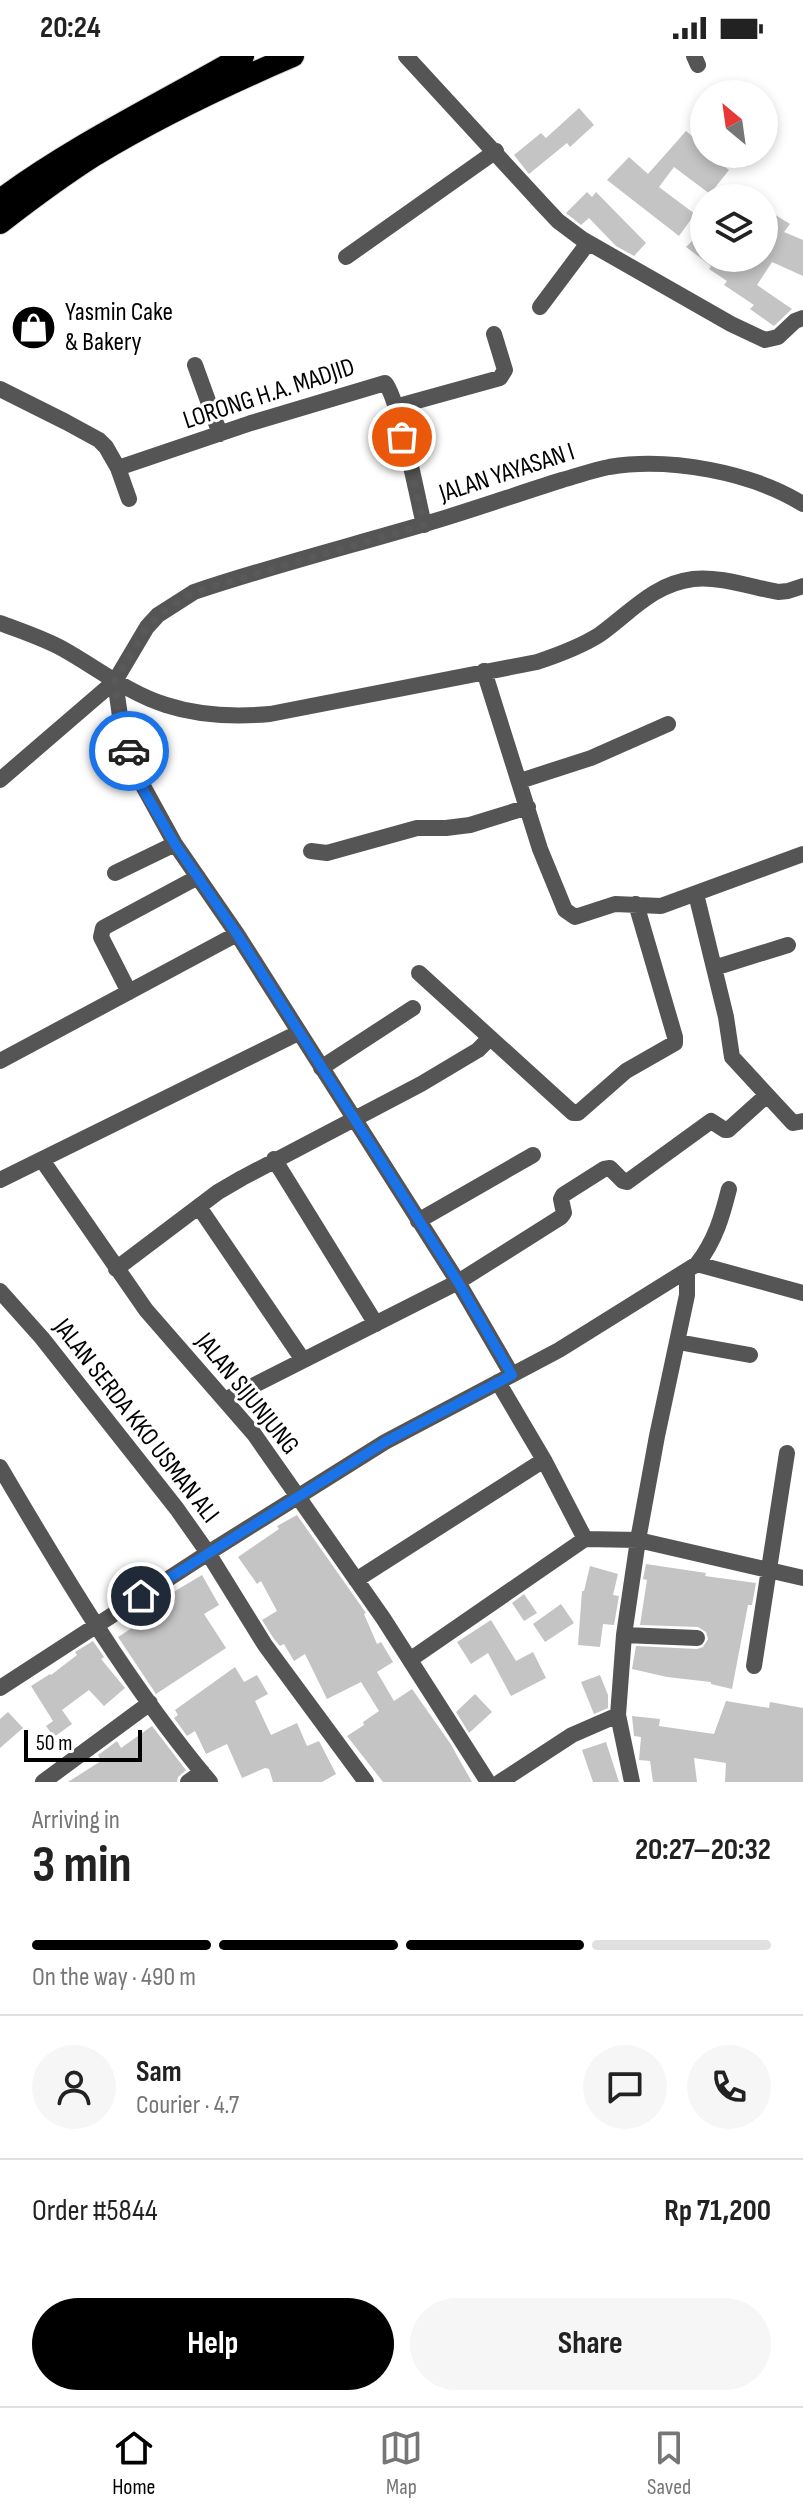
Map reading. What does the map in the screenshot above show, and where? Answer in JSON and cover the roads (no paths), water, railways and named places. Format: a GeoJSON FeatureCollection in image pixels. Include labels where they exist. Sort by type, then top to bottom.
{"type":"FeatureCollection","features":[{"type":"Feature","properties":{"kind":"highway"},"geometry":{"type":"LineString","coordinates":[[0,223],[95,155],[163,117],[212,84],[243,56]]}},
{"type":"Feature","properties":{"kind":"highway"},"geometry":{"type":"LineString","coordinates":[[0,200],[28,179],[99,136],[212,84],[293,56]]}},
{"type":"Feature","properties":{"kind":"street"},"geometry":{"type":"LineString","coordinates":[[406,56],[558,221],[588,243],[765,340],[778,337],[795,321],[803,318]]}},
{"type":"Feature","properties":{"kind":"street"},"geometry":{"type":"LineString","coordinates":[[346,257],[496,151]]}},
{"type":"Feature","properties":{"kind":"street"},"geometry":{"type":"LineString","coordinates":[[540,307],[588,243]]}},
{"type":"Feature","properties":{"kind":"street"},"geometry":{"type":"LineString","coordinates":[[424,525],[395,407],[500,378],[505,370],[494,334]]}},
{"type":"Feature","properties":{"kind":"street"},"geometry":{"type":"LineString","coordinates":[[195,365],[220,434]]}},
{"type":"Feature","properties":{"kind":"street","name":"LORONG H.A. MADJID"},"geometry":{"type":"LineString","coordinates":[[118,468],[382,383],[390,388],[395,407]]}},
{"type":"Feature","properties":{"kind":"street"},"geometry":{"type":"LineString","coordinates":[[0,389],[99,440],[118,468],[129,499]]}},
{"type":"Feature","properties":{"kind":"street","name":"JALAN YAYASAN I"},"geometry":{"type":"LineString","coordinates":[[0,780],[115,681],[147,627],[158,615],[194,592],[424,525],[599,469],[638,465],[679,466],[754,481],[803,504]]}},
{"type":"Feature","properties":{"kind":"street"},"geometry":{"type":"LineString","coordinates":[[0,623],[62,648],[115,681],[162,704],[181,710],[242,716],[270,714],[537,662],[571,650],[595,637],[651,593],[679,582],[712,579],[778,592],[803,586]]}},
{"type":"Feature","properties":{"kind":"street"},"geometry":{"type":"LineString","coordinates":[[484,671],[540,849],[568,914],[575,917],[610,905],[655,907],[803,854]]}},
{"type":"Feature","properties":{"kind":"street"},"geometry":{"type":"LineString","coordinates":[[115,681],[122,730],[137,775],[175,844],[237,934],[458,1282],[585,1539]]}},
{"type":"Feature","properties":{"kind":"street"},"geometry":{"type":"LineString","coordinates":[[520,781],[591,758],[668,724]]}},
{"type":"Feature","properties":{"kind":"street"},"geometry":{"type":"LineString","coordinates":[[311,851],[331,853],[417,828],[470,825],[528,807]]}},
{"type":"Feature","properties":{"kind":"street"},"geometry":{"type":"LineString","coordinates":[[115,873],[175,844]]}},
{"type":"Feature","properties":{"kind":"street"},"geometry":{"type":"LineString","coordinates":[[129,992],[101,937],[103,928],[198,877]]}},
{"type":"Feature","properties":{"kind":"street"},"geometry":{"type":"LineString","coordinates":[[696,894],[726,1017],[732,1057],[793,1123],[803,1121]]}},
{"type":"Feature","properties":{"kind":"street"},"geometry":{"type":"LineString","coordinates":[[419,973],[576,1114],[626,1071],[673,1045],[675,1037],[636,904]]}},
{"type":"Feature","properties":{"kind":"street"},"geometry":{"type":"LineString","coordinates":[[0,1061],[237,934]]}},
{"type":"Feature","properties":{"kind":"street"},"geometry":{"type":"LineString","coordinates":[[714,968],[788,945]]}},
{"type":"Feature","properties":{"kind":"street"},"geometry":{"type":"LineString","coordinates":[[321,1068],[413,1008]]}},
{"type":"Feature","properties":{"kind":"street"},"geometry":{"type":"LineString","coordinates":[[0,1180],[298,1033]]}},
{"type":"Feature","properties":{"kind":"street"},"geometry":{"type":"LineString","coordinates":[[116,1269],[218,1192],[462,1060],[490,1038]]}},
{"type":"Feature","properties":{"kind":"street"},"geometry":{"type":"LineString","coordinates":[[225,1400],[458,1282],[561,1217],[564,1213],[563,1195],[604,1169],[613,1169],[627,1182],[710,1122],[714,1121],[728,1130],[767,1095]]}},
{"type":"Feature","properties":{"kind":"street"},"geometry":{"type":"LineString","coordinates":[[418,1221],[533,1155]]}},
{"type":"Feature","properties":{"kind":"street"},"geometry":{"type":"LineString","coordinates":[[274,1159],[376,1324]]}},
{"type":"Feature","properties":{"kind":"street","name":"JALAN SIJUNJUNG"},"geometry":{"type":"LineString","coordinates":[[42,1160],[146,1310],[254,1434],[411,1659],[488,1782]]}},
{"type":"Feature","properties":{"kind":"street"},"geometry":{"type":"LineString","coordinates":[[0,1688],[385,1442],[559,1350],[692,1268],[708,1250],[719,1227],[729,1189]]}},
{"type":"Feature","properties":{"kind":"street"},"geometry":{"type":"LineString","coordinates":[[199,1207],[303,1360]]}},
{"type":"Feature","properties":{"kind":"street"},"geometry":{"type":"LineString","coordinates":[[692,1268],[803,1293]]}},
{"type":"Feature","properties":{"kind":"street"},"geometry":{"type":"LineString","coordinates":[[632,1782],[618,1715],[624,1635],[657,1436],[692,1268]]}},
{"type":"Feature","properties":{"kind":"street","name":"JALAN SERDA KKO USMAN ALI"},"geometry":{"type":"LineString","coordinates":[[0,1291],[42,1338],[177,1509],[265,1645],[366,1782]]}},
{"type":"Feature","properties":{"kind":"street"},"geometry":{"type":"LineString","coordinates":[[678,1342],[750,1355]]}},
{"type":"Feature","properties":{"kind":"street"},"geometry":{"type":"LineString","coordinates":[[754,1666],[787,1453]]}},
{"type":"Feature","properties":{"kind":"street"},"geometry":{"type":"LineString","coordinates":[[356,1580],[544,1460]]}},
{"type":"Feature","properties":{"kind":"street"},"geometry":{"type":"LineString","coordinates":[[0,1467],[96,1625],[200,1779]]}},
{"type":"Feature","properties":{"kind":"street"},"geometry":{"type":"LineString","coordinates":[[411,1659],[585,1539],[638,1540],[803,1578]]}},
{"type":"Feature","properties":{"kind":"street"},"geometry":{"type":"LineString","coordinates":[[624,1635],[697,1638]]}},
{"type":"Feature","properties":{"kind":"street"},"geometry":{"type":"LineString","coordinates":[[43,1782],[150,1703]]}},
{"type":"Feature","properties":{"kind":"street"},"geometry":{"type":"LineString","coordinates":[[500,1782],[572,1735],[618,1715]]}},
{"type":"Feature","properties":{"kind":"place","name":"Yasmin Cake & Bakery"},"geometry":{"type":"Point","coordinates":[34,327]}}]}
